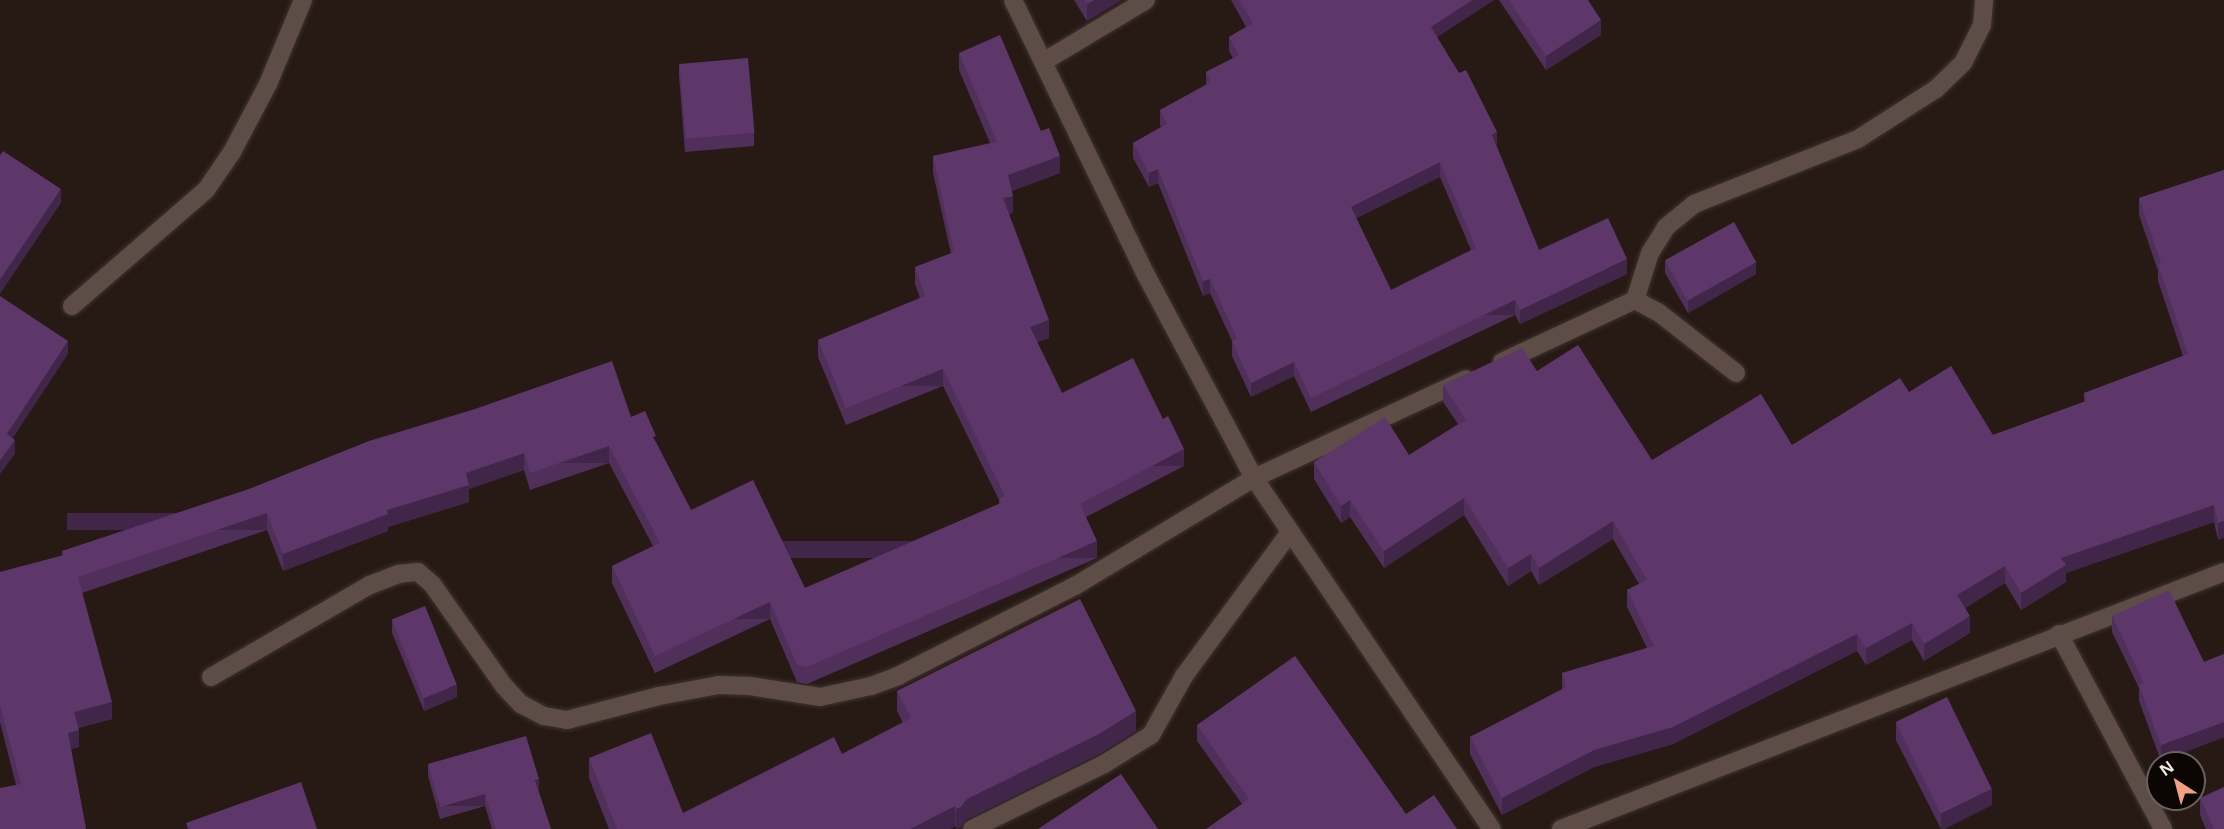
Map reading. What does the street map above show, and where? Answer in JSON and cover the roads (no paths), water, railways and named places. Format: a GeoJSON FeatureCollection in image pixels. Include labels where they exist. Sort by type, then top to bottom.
{"type":"FeatureCollection","features":[{"type":"Feature","properties":{"kind":"street"},"geometry":{"type":"LineString","coordinates":[[72,306],[206,190],[232,152],[268,84],[303,0]]}},
{"type":"Feature","properties":{"kind":"street"},"geometry":{"type":"LineString","coordinates":[[1013,0],[1146,275],[1254,478],[1492,829]]}},
{"type":"Feature","properties":{"kind":"street"},"geometry":{"type":"LineString","coordinates":[[1043,62],[1146,0]]}},
{"type":"Feature","properties":{"kind":"street"},"geometry":{"type":"LineString","coordinates":[[211,677],[370,585],[398,574],[418,572],[432,584],[504,686],[521,704],[544,716],[567,720],[659,696],[720,685],[750,686],[820,697],[871,686],[898,676],[1075,586],[1254,478],[1635,300],[1650,253],[1666,227],[1694,204],[1858,139],[1936,89],[1963,63],[1982,25],[1984,0]]}},
{"type":"Feature","properties":{"kind":"street"},"geometry":{"type":"LineString","coordinates":[[1635,300],[1658,312],[1736,372]]}},
{"type":"Feature","properties":{"kind":"street"},"geometry":{"type":"LineString","coordinates":[[972,829],[1104,764],[1151,735],[1184,676],[1290,532]]}},
{"type":"Feature","properties":{"kind":"street"},"geometry":{"type":"LineString","coordinates":[[1561,829],[2059,634],[2224,572]]}},
{"type":"Feature","properties":{"kind":"street"},"geometry":{"type":"LineString","coordinates":[[2059,634],[2163,829]]}}]}
